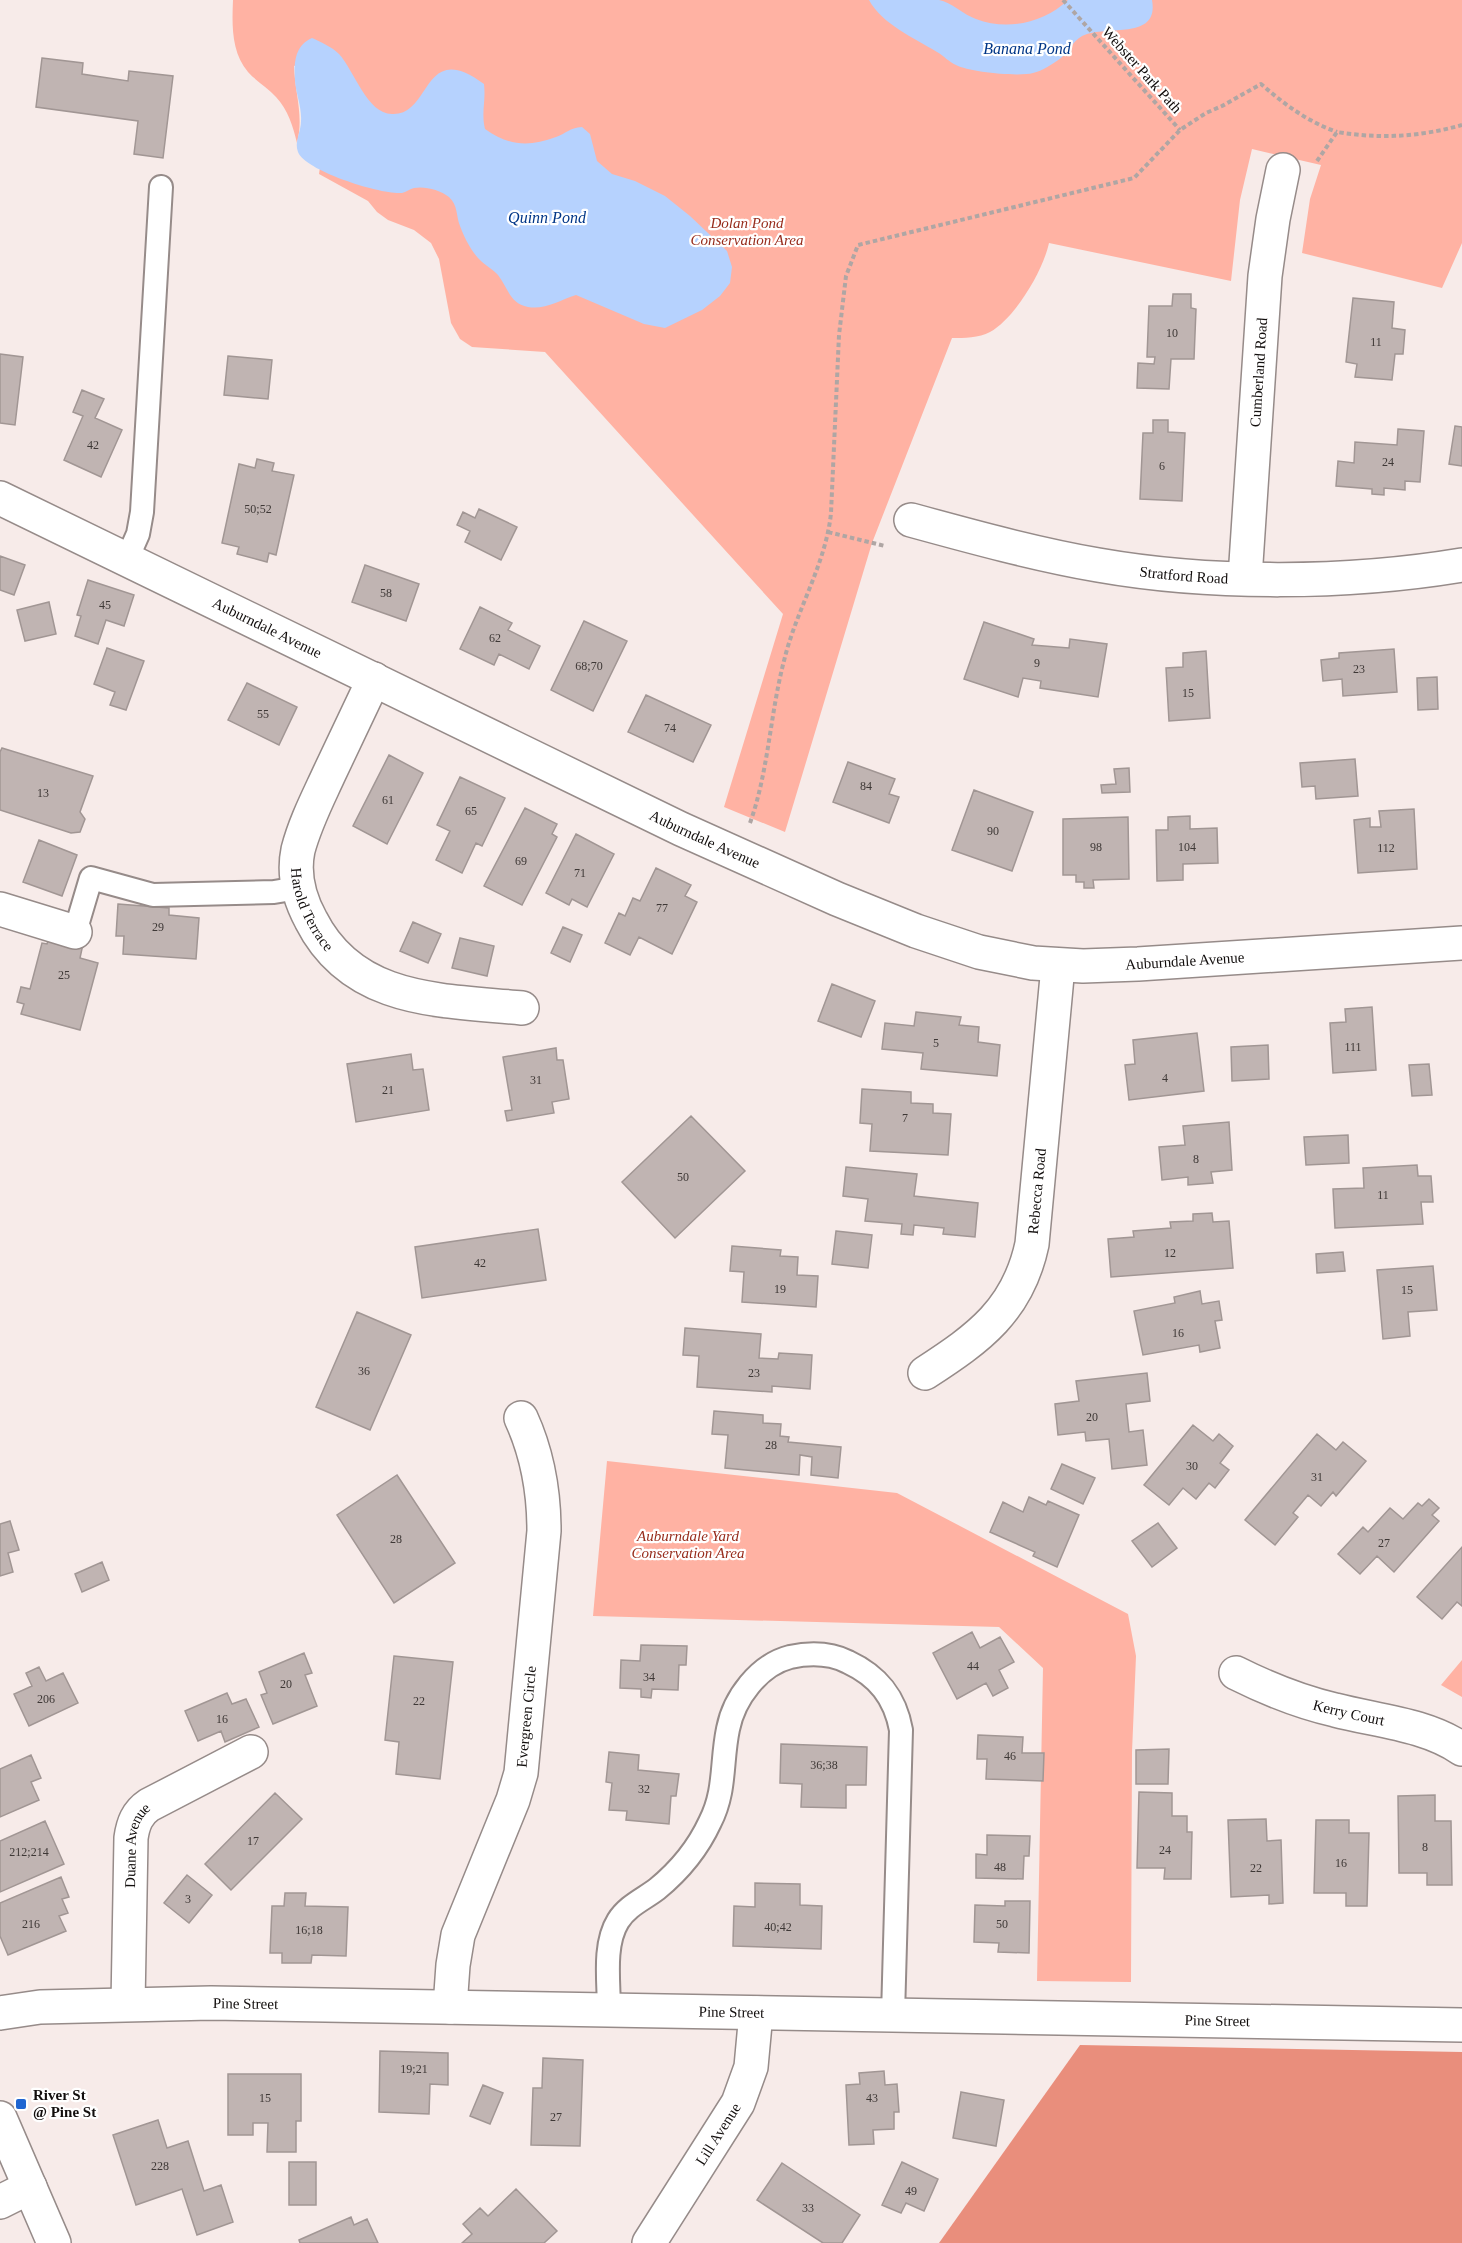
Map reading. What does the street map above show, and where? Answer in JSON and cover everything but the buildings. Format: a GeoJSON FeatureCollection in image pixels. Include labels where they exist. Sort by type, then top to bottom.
{"type":"FeatureCollection","features":[{"type":"Feature","properties":{"kind":"street","name":"Cumberland Road"},"geometry":{"type":"LineString","coordinates":[[1245,578],[1265,276],[1283,170]]}},
{"type":"Feature","properties":{"kind":"street","name":"Auburndale Avenue"},"geometry":{"type":"LineString","coordinates":[[0,498],[681,829],[848,904],[927,935],[979,952],[1006,959],[1058,966],[1138,964],[1462,943]]}},
{"type":"Feature","properties":{"kind":"street","name":"Stratford Road"},"geometry":{"type":"LineString","coordinates":[[911,520],[1001,544],[1100,565],[1168,573],[1245,578],[1362,577],[1462,565]]}},
{"type":"Feature","properties":{"kind":"street","name":"Harold Terrace"},"geometry":{"type":"LineString","coordinates":[[374,679],[303,835],[296,862],[298,888],[308,914],[330,952],[364,978],[379,985],[418,996],[522,1008]]}},
{"type":"Feature","properties":{"kind":"street"},"geometry":{"type":"LineString","coordinates":[[0,909],[75,932]]}},
{"type":"Feature","properties":{"kind":"street","name":"Rebecca Road"},"geometry":{"type":"LineString","coordinates":[[925,1373],[978,1336],[995,1319],[1020,1283],[1028,1263],[1032,1244],[1058,966]]}},
{"type":"Feature","properties":{"kind":"street","name":"Evergreen Circle"},"geometry":{"type":"LineString","coordinates":[[450,2007],[458,1935],[513,1800],[523,1757],[544,1531],[544,1508],[538,1461],[521,1418]]}},
{"type":"Feature","properties":{"kind":"street","name":"Kerry Court"},"geometry":{"type":"LineString","coordinates":[[1236,1674],[1267,1689],[1302,1701],[1416,1728],[1462,1749]]}},
{"type":"Feature","properties":{"kind":"street","name":"Duane Avenue"},"geometry":{"type":"LineString","coordinates":[[128,2004],[131,1838],[136,1819],[149,1805],[251,1752]]}},
{"type":"Feature","properties":{"kind":"street","name":"Pine Street"},"geometry":{"type":"LineString","coordinates":[[0,2013],[40,2007],[128,2004],[450,2007],[1462,2025]]}},
{"type":"Feature","properties":{"kind":"street","name":"Lill Avenue"},"geometry":{"type":"LineString","coordinates":[[649,2243],[738,2103],[751,2067],[756,2013]]}},
{"type":"Feature","properties":{"kind":"street"},"geometry":{"type":"LineString","coordinates":[[0,2118],[54,2243]]}},
{"type":"Feature","properties":{"kind":"street"},"geometry":{"type":"LineString","coordinates":[[0,2202],[30,2187]]}},
{"type":"Feature","properties":{"kind":"lane"},"geometry":{"type":"LineString","coordinates":[[127,560],[138,534],[142,512],[161,187]]}},
{"type":"Feature","properties":{"kind":"lane"},"geometry":{"type":"LineString","coordinates":[[75,932],[91,878],[141,893],[160,895],[274,892],[298,888]]}},
{"type":"Feature","properties":{"kind":"lane"},"geometry":{"type":"LineString","coordinates":[[609,2010],[610,1944],[618,1921],[632,1906],[658,1888],[683,1864],[711,1822],[724,1777],[728,1730],[738,1701],[758,1675],[772,1665],[784,1659],[815,1654],[830,1656],[858,1667],[885,1690],[899,1716],[901,1730],[893,2015]]}},
{"type":"Feature","properties":{"kind":"path","name":"Webster Park Path"},"geometry":{"type":"LineString","coordinates":[[1063,0],[1180,130]]}},
{"type":"Feature","properties":{"kind":"path"},"geometry":{"type":"LineString","coordinates":[[750,824],[761,786],[771,719],[784,658],[828,532],[839,335],[846,276],[858,245],[1134,178],[1180,130],[1206,113],[1261,84],[1302,116],[1337,132],[1395,137],[1420,135],[1462,125]]}},
{"type":"Feature","properties":{"kind":"path"},"geometry":{"type":"LineString","coordinates":[[1317,162],[1337,132]]}},
{"type":"Feature","properties":{"kind":"path"},"geometry":{"type":"LineString","coordinates":[[828,532],[893,547]]}},
{"type":"Feature","properties":{"kind":"green space","name":"Dolan Pond Conservation Area"},"geometry":{"type":"Polygon","coordinates":[[[233,0],[1462,0],[1462,243],[1442,288],[1302,253],[1310,199],[1321,165],[1252,149],[1240,200],[1231,281],[1049,243],[1041,267],[1027,293],[1009,316],[986,334],[952,338],[872,543],[785,832],[724,807],[783,614],[545,352],[472,347],[460,339],[451,323],[439,259],[431,243],[414,230],[388,220],[368,201],[319,174],[336,54],[294,66],[300,124],[297,143],[284,107],[248,72],[238,56],[233,28],[233,0]]]}},
{"type":"Feature","properties":{"kind":"green space","name":"Auburndale Yard Conservation Area"},"geometry":{"type":"Polygon","coordinates":[[[607,1461],[897,1493],[1128,1614],[1136,1656],[1132,1752],[1131,1982],[1037,1981],[1043,1668],[999,1627],[593,1616],[607,1461]]]}},
{"type":"Feature","properties":{"kind":"green space"},"geometry":{"type":"Polygon","coordinates":[[[1462,1660],[1462,1697],[1441,1685],[1462,1660]]]}},
{"type":"Feature","properties":{"kind":"shaded area"},"geometry":{"type":"Polygon","coordinates":[[[1080,2045],[1462,2052],[1462,2243],[939,2243],[1080,2045]]]}},
{"type":"Feature","properties":{"kind":"water","name":"Banana Pond"},"geometry":{"type":"Polygon","coordinates":[[[869,0],[939,0],[976,19],[1000,24],[1025,23],[1037,19],[1068,0],[1152,0],[1152,12],[1148,21],[1141,26],[1083,36],[1075,41],[1061,58],[1040,71],[1005,74],[971,70],[953,64],[890,23],[869,0]]]}},
{"type":"Feature","properties":{"kind":"water","name":"Quinn Pond"},"geometry":{"type":"Polygon","coordinates":[[[312,38],[339,54],[368,99],[383,112],[392,114],[405,111],[415,104],[438,74],[449,70],[464,72],[484,84],[485,129],[502,139],[519,143],[537,142],[582,127],[590,134],[597,161],[612,174],[635,181],[665,196],[727,251],[732,267],[730,283],[720,296],[702,310],[665,328],[644,324],[576,295],[534,308],[517,303],[498,275],[471,249],[460,226],[454,204],[449,197],[423,188],[392,193],[362,186],[314,167],[298,152],[297,141],[301,116],[296,86],[296,56],[306,41],[312,38]]]}},
{"type":"Feature","properties":{"kind":"place","name":"River St @ Pine St"},"geometry":{"type":"Point","coordinates":[21,2104]}}]}
